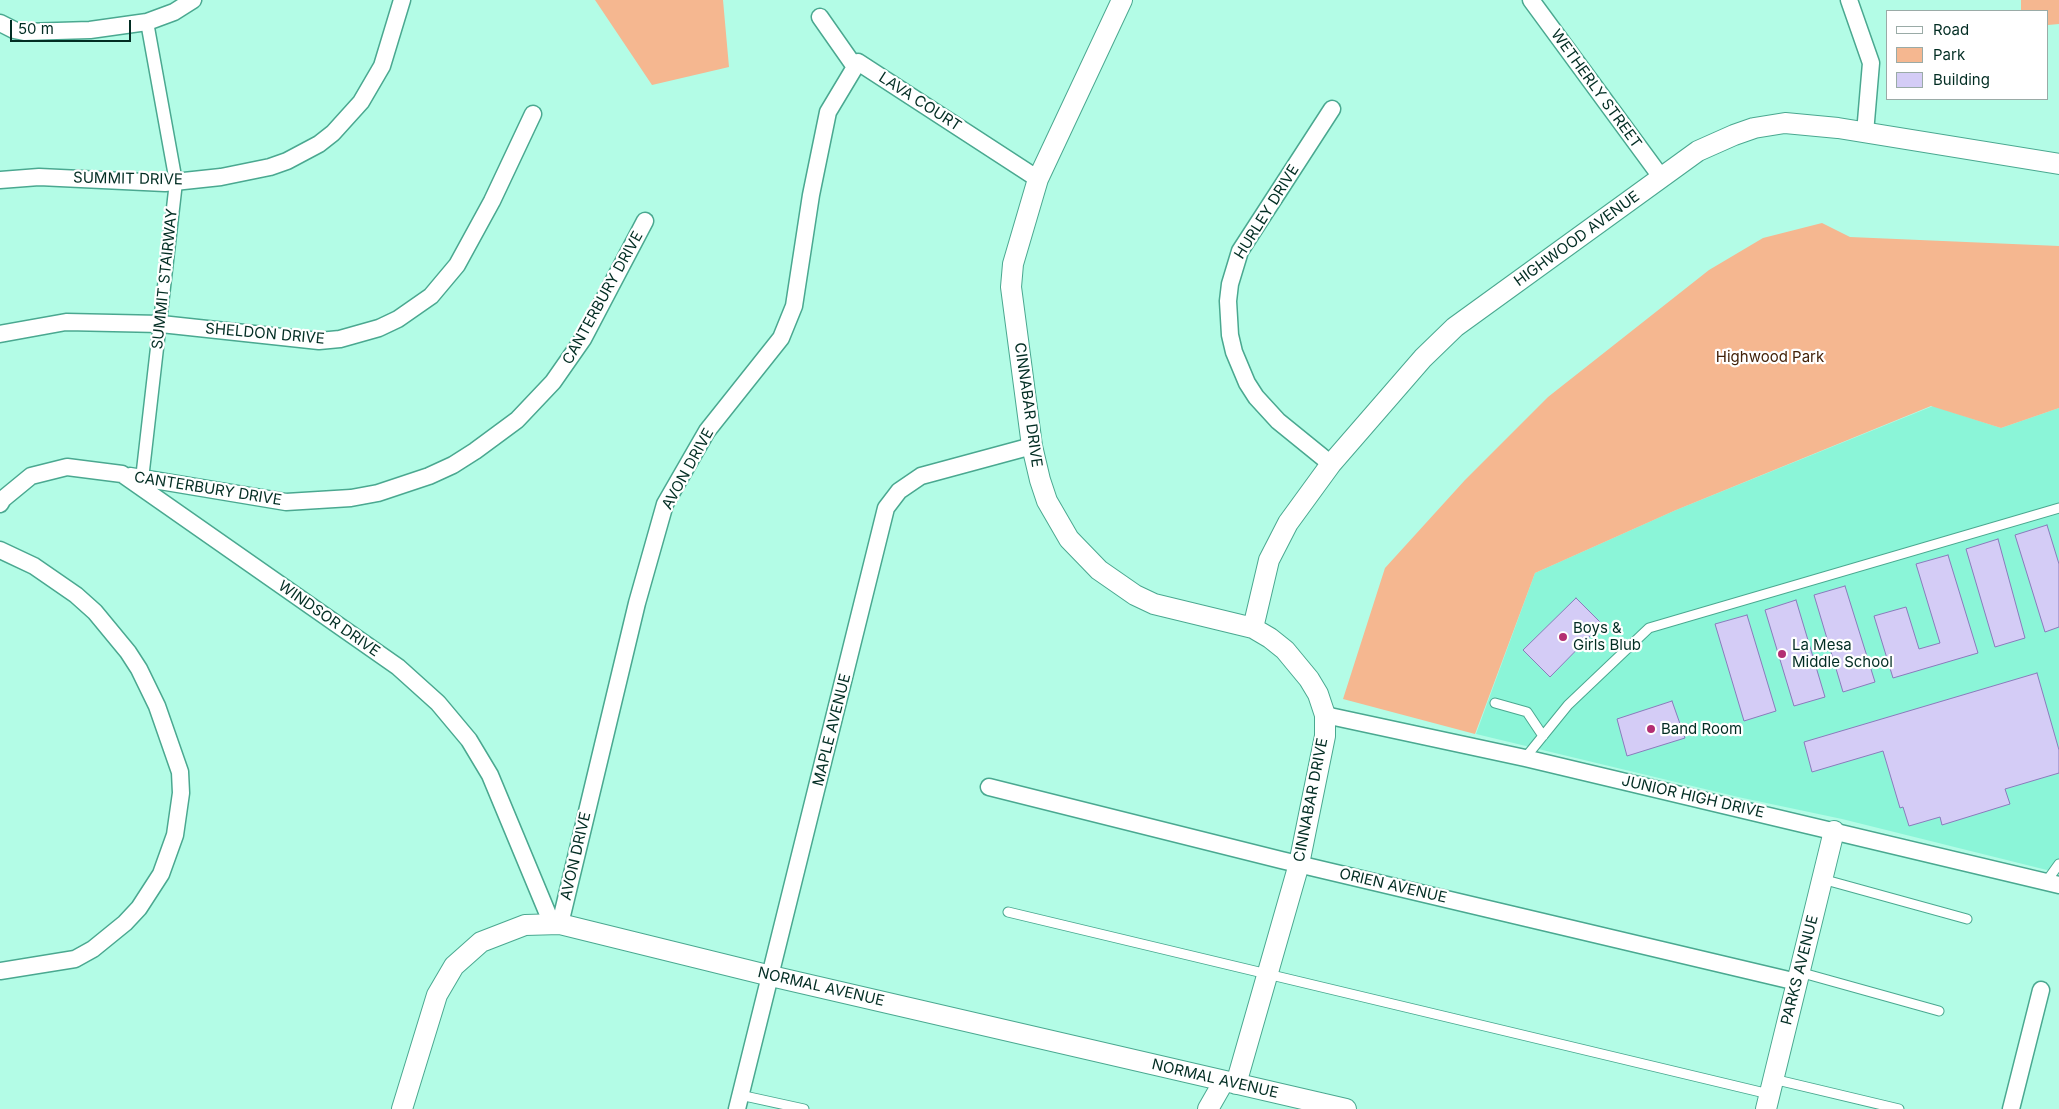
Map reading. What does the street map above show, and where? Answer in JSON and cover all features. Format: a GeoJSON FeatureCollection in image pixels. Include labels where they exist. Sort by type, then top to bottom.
{"type":"FeatureCollection","features":[{"type":"Feature","properties":{"kind":"street"},"geometry":{"type":"LineString","coordinates":[[0,23],[14,30],[35,33],[90,30],[147,22],[174,12],[194,0]]}},
{"type":"Feature","properties":{"kind":"street","name":"SUMMIT DRIVE"},"geometry":{"type":"LineString","coordinates":[[0,180],[40,177],[165,183],[221,177],[270,167],[303,153],[333,133],[355,110],[373,85],[382,66],[402,0]]}},
{"type":"Feature","properties":{"kind":"street","name":"CINNABAR DRIVE"},"geometry":{"type":"LineString","coordinates":[[1122,0],[1038,179],[1013,264],[1011,287],[1032,446],[1040,480],[1057,520],[1069,538],[1099,570],[1116,584],[1154,604],[1253,628],[1285,650],[1299,664],[1318,694],[1325,715],[1325,736],[1299,864],[1268,974],[1230,1082],[1208,1109]]}},
{"type":"Feature","properties":{"kind":"street","name":"WETHERLY STREET"},"geometry":{"type":"LineString","coordinates":[[1531,0],[1662,177]]}},
{"type":"Feature","properties":{"kind":"street"},"geometry":{"type":"LineString","coordinates":[[1848,0],[1871,63],[1865,133]]}},
{"type":"Feature","properties":{"kind":"street"},"geometry":{"type":"LineString","coordinates":[[820,17],[855,67]]}},
{"type":"Feature","properties":{"kind":"street","name":"SUMMIT STAIRWAY"},"geometry":{"type":"LineString","coordinates":[[142,479],[176,182],[147,22]]}},
{"type":"Feature","properties":{"kind":"street","name":"LAVA COURT"},"geometry":{"type":"LineString","coordinates":[[855,67],[858,62],[1038,179]]}},
{"type":"Feature","properties":{"kind":"street","name":"AVON DRIVE"},"geometry":{"type":"LineString","coordinates":[[556,924],[637,603],[665,504],[707,431],[781,338],[794,306],[828,112],[855,67]]}},
{"type":"Feature","properties":{"kind":"street","name":"HURLEY DRIVE"},"geometry":{"type":"LineString","coordinates":[[1331,464],[1266,410],[1251,390],[1234,352],[1230,335],[1228,301],[1230,284],[1240,251],[1332,109]]}},
{"type":"Feature","properties":{"kind":"street","name":"SHELDON DRIVE"},"geometry":{"type":"LineString","coordinates":[[0,334],[66,322],[161,324],[319,341],[360,335],[398,319],[431,296],[458,265],[492,201],[533,114]]}},
{"type":"Feature","properties":{"kind":"street","name":"HIGHWOOD AVENUE"},"geometry":{"type":"LineString","coordinates":[[1253,628],[1269,560],[1288,523],[1331,464],[1423,358],[1455,327],[1698,151],[1754,128],[1785,123],[1838,128],[1927,141],[2059,164]]}},
{"type":"Feature","properties":{"kind":"street","name":"CANTERBURY DRIVE"},"geometry":{"type":"LineString","coordinates":[[122,474],[142,479],[286,502],[351,498],[378,493],[429,476],[453,465],[497,437],[517,420],[554,382],[583,339],[645,221]]}},
{"type":"Feature","properties":{"kind":"street","name":"MAPLE AVENUE"},"geometry":{"type":"LineString","coordinates":[[739,1102],[886,508],[900,491],[921,476],[1032,446]]}},
{"type":"Feature","properties":{"kind":"street","name":"WINDSOR DRIVE"},"geometry":{"type":"LineString","coordinates":[[0,504],[3,499],[31,476],[67,467],[122,474],[398,667],[438,703],[469,740],[490,775],[556,924]]}},
{"type":"Feature","properties":{"kind":"street"},"geometry":{"type":"LineString","coordinates":[[0,550],[34,566],[76,595],[95,612],[128,652],[149,687],[160,713],[180,772],[181,793],[176,834],[164,867],[151,892],[125,924],[93,949],[75,959],[0,971]]}},
{"type":"Feature","properties":{"kind":"street","name":"JUNIOR HIGH DRIVE"},"geometry":{"type":"LineString","coordinates":[[1325,715],[1525,758],[2053,884]]}},
{"type":"Feature","properties":{"kind":"street","name":"ORIEN AVENUE"},"geometry":{"type":"LineString","coordinates":[[989,787],[1299,864],[1798,977]]}},
{"type":"Feature","properties":{"kind":"street","name":"PARKS AVENUE"},"geometry":{"type":"LineString","coordinates":[[1769,1094],[1834,831]]}},
{"type":"Feature","properties":{"kind":"street","name":"NORMAL AVENUE"},"geometry":{"type":"LineString","coordinates":[[402,1109],[437,995],[454,966],[481,942],[525,925],[556,924],[771,976],[1346,1109]]}},
{"type":"Feature","properties":{"kind":"street"},"geometry":{"type":"LineString","coordinates":[[2011,1109],[2041,990]]}},
{"type":"Feature","properties":{"kind":"lane"},"geometry":{"type":"LineString","coordinates":[[1525,758],[1568,705],[1649,628],[2059,508]]}},
{"type":"Feature","properties":{"kind":"lane"},"geometry":{"type":"LineString","coordinates":[[1495,703],[1527,712],[1543,736]]}},
{"type":"Feature","properties":{"kind":"lane"},"geometry":{"type":"LineString","coordinates":[[2053,884],[2059,864]]}},
{"type":"Feature","properties":{"kind":"lane"},"geometry":{"type":"LineString","coordinates":[[1822,878],[1967,919]]}},
{"type":"Feature","properties":{"kind":"lane"},"geometry":{"type":"LineString","coordinates":[[1008,912],[1769,1094],[1899,1109]]}},
{"type":"Feature","properties":{"kind":"lane"},"geometry":{"type":"LineString","coordinates":[[1798,977],[1939,1010]]}},
{"type":"Feature","properties":{"kind":"lane"},"geometry":{"type":"LineString","coordinates":[[739,1102],[804,1109]]}},
{"type":"Feature","properties":{"kind":"shaded area","name":"La Mesa Middle School"},"geometry":{"type":"Polygon","coordinates":[[[1933,406],[2001,428],[2059,408],[2059,873],[1842,819],[1738,797],[1476,734],[1535,573],[1676,510],[1933,406]]]}},
{"type":"Feature","properties":{"kind":"green space"},"geometry":{"type":"Polygon","coordinates":[[[595,0],[723,0],[729,67],[652,85],[595,0]]]}},
{"type":"Feature","properties":{"kind":"green space"},"geometry":{"type":"Polygon","coordinates":[[[2021,0],[2059,0],[2059,24],[2049,25],[2049,10],[2021,10],[2021,0]]]}},
{"type":"Feature","properties":{"kind":"green space","name":"Highwood Park"},"geometry":{"type":"Polygon","coordinates":[[[1822,223],[1850,237],[2059,246],[2059,408],[2001,428],[1931,406],[1676,510],[1535,573],[1475,734],[1343,699],[1385,568],[1465,480],[1548,397],[1709,270],[1763,238],[1822,223]]]}},
{"type":"Feature","properties":{"kind":"building"},"geometry":{"type":"Polygon","coordinates":[[[2047,525],[2059,564],[2059,627],[2045,632],[2015,535],[2047,525]]]}},
{"type":"Feature","properties":{"kind":"building"},"geometry":{"type":"Polygon","coordinates":[[[1998,539],[2025,638],[1995,647],[1966,549],[1998,539]]]}},
{"type":"Feature","properties":{"kind":"building"},"geometry":{"type":"Polygon","coordinates":[[[1948,555],[1978,653],[1893,678],[1874,616],[1906,607],[1919,649],[1940,643],[1916,564],[1948,555]]]}},
{"type":"Feature","properties":{"kind":"building"},"geometry":{"type":"Polygon","coordinates":[[[1845,586],[1875,682],[1843,692],[1814,595],[1845,586]]]}},
{"type":"Feature","properties":{"kind":"building","name":"Boys & Girls Blub"},"geometry":{"type":"Polygon","coordinates":[[[1576,598],[1602,624],[1550,677],[1523,650],[1576,598]]]}},
{"type":"Feature","properties":{"kind":"building"},"geometry":{"type":"Polygon","coordinates":[[[1796,600],[1825,697],[1794,706],[1765,610],[1796,600]]]}},
{"type":"Feature","properties":{"kind":"building"},"geometry":{"type":"Polygon","coordinates":[[[1747,615],[1776,711],[1744,721],[1715,624],[1747,615]]]}},
{"type":"Feature","properties":{"kind":"building"},"geometry":{"type":"Polygon","coordinates":[[[2037,673],[2059,750],[2059,773],[2005,789],[2010,804],[1942,825],[1940,817],[1909,826],[1903,807],[1900,808],[1883,751],[1812,772],[1804,742],[2037,673]]]}},
{"type":"Feature","properties":{"kind":"building","name":"Band Room"},"geometry":{"type":"Polygon","coordinates":[[[1672,701],[1685,738],[1627,756],[1617,719],[1672,701]]]}},
{"type":"Feature","properties":{"kind":"place","name":"Boys & Girls Blub"},"geometry":{"type":"Point","coordinates":[1563,637]}},
{"type":"Feature","properties":{"kind":"place","name":"La Mesa Middle School"},"geometry":{"type":"Point","coordinates":[1782,654]}},
{"type":"Feature","properties":{"kind":"place","name":"Band Room"},"geometry":{"type":"Point","coordinates":[1651,729]}}]}
